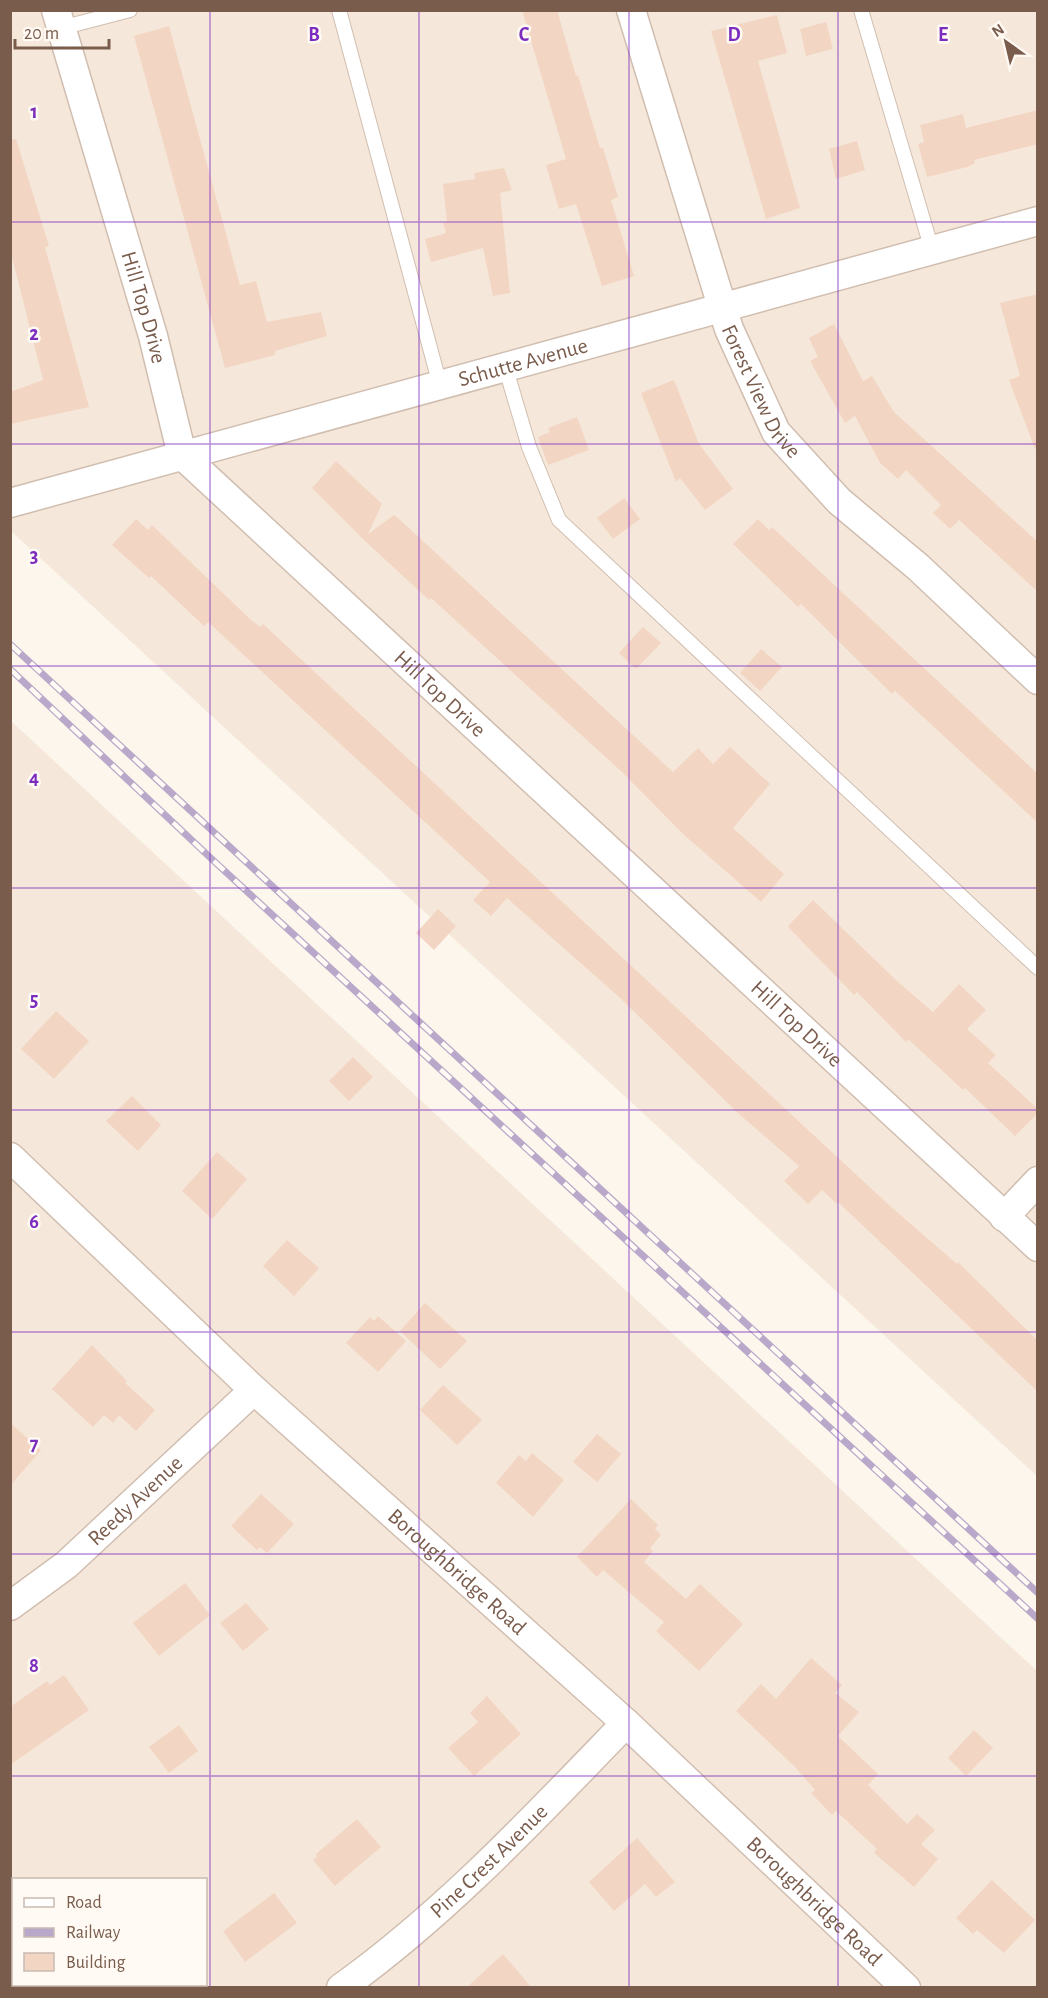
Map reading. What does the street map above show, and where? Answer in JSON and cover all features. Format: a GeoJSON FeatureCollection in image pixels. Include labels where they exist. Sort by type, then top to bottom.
{"type":"FeatureCollection","features":[{"type":"Feature","properties":{"kind":"street","name":"Forest View Drive"},"geometry":{"type":"LineString","coordinates":[[631,10],[729,329],[776,432],[838,501],[918,567],[1038,680]]}},
{"type":"Feature","properties":{"kind":"street","name":"Hill Top Drive"},"geometry":{"type":"LineString","coordinates":[[58,20],[153,336],[182,455],[1038,1247]]}},
{"type":"Feature","properties":{"kind":"street","name":"Schutte Avenue"},"geometry":{"type":"LineString","coordinates":[[10,502],[1038,221]]}},
{"type":"Feature","properties":{"kind":"street","name":"Boroughbridge Road"},"geometry":{"type":"LineString","coordinates":[[10,1157],[254,1390],[626,1723],[906,1988]]}},
{"type":"Feature","properties":{"kind":"street"},"geometry":{"type":"LineString","coordinates":[[1004,1217],[1038,1181]]}},
{"type":"Feature","properties":{"kind":"street","name":"Reedy Avenue"},"geometry":{"type":"LineString","coordinates":[[10,1606],[66,1565],[254,1390]]}},
{"type":"Feature","properties":{"kind":"street","name":"Pine Crest Avenue"},"geometry":{"type":"LineString","coordinates":[[341,1988],[377,1962],[494,1859],[626,1723]]}},
{"type":"Feature","properties":{"kind":"lane"},"geometry":{"type":"LineString","coordinates":[[58,20],[130,10]]}},
{"type":"Feature","properties":{"kind":"lane"},"geometry":{"type":"LineString","coordinates":[[339,10],[440,385]]}},
{"type":"Feature","properties":{"kind":"lane"},"geometry":{"type":"LineString","coordinates":[[861,10],[932,250]]}},
{"type":"Feature","properties":{"kind":"lane"},"geometry":{"type":"LineString","coordinates":[[505,366],[529,447],[559,520],[1038,968]]}},
{"type":"Feature","properties":{"kind":"shaded area"},"geometry":{"type":"Polygon","coordinates":[[[10,11],[1037,11],[1037,1476],[11,531],[10,11]]]}},
{"type":"Feature","properties":{"kind":"shaded area"},"geometry":{"type":"Polygon","coordinates":[[[10,720],[1037,1671],[1037,1987],[11,1987],[10,720]]]}},
{"type":"Feature","properties":{"kind":"building"},"geometry":{"type":"Polygon","coordinates":[[[522,10],[557,10],[576,76],[578,75],[600,148],[603,148],[618,197],[611,200],[634,276],[602,286],[576,204],[559,209],[546,165],[566,159],[522,10]]]}},
{"type":"Feature","properties":{"kind":"building"},"geometry":{"type":"Polygon","coordinates":[[[777,15],[787,53],[758,61],[800,208],[766,219],[711,31],[777,15]]]}},
{"type":"Feature","properties":{"kind":"building"},"geometry":{"type":"Polygon","coordinates":[[[826,22],[833,49],[806,56],[800,29],[826,22]]]}},
{"type":"Feature","properties":{"kind":"building"},"geometry":{"type":"Polygon","coordinates":[[[169,26],[240,285],[256,281],[267,322],[321,312],[327,336],[275,351],[275,355],[225,368],[134,36],[169,26]]]}},
{"type":"Feature","properties":{"kind":"building"},"geometry":{"type":"Polygon","coordinates":[[[1038,110],[1038,144],[974,160],[975,163],[967,167],[927,177],[918,144],[924,142],[920,125],[963,114],[966,128],[1038,110]]]}},
{"type":"Feature","properties":{"kind":"building"},"geometry":{"type":"Polygon","coordinates":[[[16,139],[49,246],[45,247],[89,407],[10,424],[10,392],[43,380],[10,249],[10,140],[16,139]]]}},
{"type":"Feature","properties":{"kind":"building"},"geometry":{"type":"Polygon","coordinates":[[[857,141],[865,170],[836,179],[829,149],[857,141]]]}},
{"type":"Feature","properties":{"kind":"building"},"geometry":{"type":"Polygon","coordinates":[[[504,168],[512,190],[500,193],[510,293],[493,296],[483,248],[431,262],[425,239],[446,233],[443,223],[447,222],[443,184],[475,179],[474,173],[504,168]]]}},
{"type":"Feature","properties":{"kind":"building"},"geometry":{"type":"Polygon","coordinates":[[[1038,294],[1038,448],[1035,449],[1009,380],[1020,376],[1000,303],[1038,294]]]}},
{"type":"Feature","properties":{"kind":"building"},"geometry":{"type":"Polygon","coordinates":[[[834,324],[863,381],[872,376],[894,412],[1038,542],[1038,592],[959,520],[950,529],[933,513],[941,505],[906,470],[898,479],[880,463],[855,416],[845,423],[810,361],[818,357],[809,338],[834,324]]]}},
{"type":"Feature","properties":{"kind":"building"},"geometry":{"type":"Polygon","coordinates":[[[674,380],[699,444],[733,489],[705,510],[680,478],[676,482],[641,393],[674,380]]]}},
{"type":"Feature","properties":{"kind":"building"},"geometry":{"type":"Polygon","coordinates":[[[577,417],[589,450],[548,465],[538,437],[550,432],[548,428],[577,417]]]}},
{"type":"Feature","properties":{"kind":"building"},"geometry":{"type":"Polygon","coordinates":[[[336,461],[382,504],[368,534],[394,515],[398,518],[673,772],[698,748],[713,764],[730,747],[770,784],[733,828],[784,874],[761,902],[683,834],[622,772],[365,541],[312,488],[336,461]]]}},
{"type":"Feature","properties":{"kind":"building"},"geometry":{"type":"Polygon","coordinates":[[[624,498],[640,519],[613,539],[597,518],[624,498]]]}},
{"type":"Feature","properties":{"kind":"building"},"geometry":{"type":"Polygon","coordinates":[[[136,519],[148,530],[152,525],[251,620],[260,627],[263,624],[889,1205],[957,1264],[958,1262],[1038,1341],[1038,1392],[838,1202],[837,1204],[822,1190],[808,1204],[784,1181],[799,1166],[739,1114],[619,997],[507,898],[491,916],[473,900],[490,882],[208,622],[204,626],[151,576],[149,578],[112,545],[136,519]]]}},
{"type":"Feature","properties":{"kind":"building"},"geometry":{"type":"Polygon","coordinates":[[[758,519],[769,530],[772,527],[1038,774],[1038,823],[895,691],[892,694],[801,604],[798,607],[733,544],[758,519]]]}},
{"type":"Feature","properties":{"kind":"building"},"geometry":{"type":"Polygon","coordinates":[[[643,627],[661,643],[636,669],[619,653],[643,627]]]}},
{"type":"Feature","properties":{"kind":"building"},"geometry":{"type":"Polygon","coordinates":[[[761,649],[782,667],[760,691],[740,673],[761,649]]]}},
{"type":"Feature","properties":{"kind":"building"},"geometry":{"type":"Polygon","coordinates":[[[813,900],[898,982],[933,1012],[959,984],[986,1010],[967,1029],[996,1055],[988,1063],[1038,1109],[1038,1113],[1015,1136],[965,1088],[963,1090],[908,1039],[906,1042],[857,992],[854,995],[790,929],[788,926],[813,900]]]}},
{"type":"Feature","properties":{"kind":"building"},"geometry":{"type":"Polygon","coordinates":[[[438,909],[456,926],[434,950],[416,933],[438,909]]]}},
{"type":"Feature","properties":{"kind":"building"},"geometry":{"type":"Polygon","coordinates":[[[56,1011],[89,1041],[54,1079],[21,1049],[56,1011]]]}},
{"type":"Feature","properties":{"kind":"building"},"geometry":{"type":"Polygon","coordinates":[[[353,1057],[373,1077],[349,1101],[329,1081],[353,1057]]]}},
{"type":"Feature","properties":{"kind":"building"},"geometry":{"type":"Polygon","coordinates":[[[132,1096],[161,1125],[138,1151],[106,1121],[132,1096]]]}},
{"type":"Feature","properties":{"kind":"building"},"geometry":{"type":"Polygon","coordinates":[[[217,1152],[247,1179],[212,1219],[182,1191],[217,1152]]]}},
{"type":"Feature","properties":{"kind":"building"},"geometry":{"type":"Polygon","coordinates":[[[287,1240],[319,1268],[294,1296],[263,1266],[287,1240]]]}},
{"type":"Feature","properties":{"kind":"building"},"geometry":{"type":"Polygon","coordinates":[[[425,1303],[467,1341],[440,1369],[400,1331],[425,1303]]]}},
{"type":"Feature","properties":{"kind":"building"},"geometry":{"type":"Polygon","coordinates":[[[378,1316],[406,1341],[378,1372],[346,1343],[370,1317],[374,1321],[378,1316]]]}},
{"type":"Feature","properties":{"kind":"building"},"geometry":{"type":"Polygon","coordinates":[[[92,1345],[127,1381],[125,1383],[155,1410],[136,1431],[119,1415],[113,1423],[104,1415],[93,1427],[52,1389],[92,1345]]]}},
{"type":"Feature","properties":{"kind":"building"},"geometry":{"type":"Polygon","coordinates":[[[443,1385],[482,1420],[457,1445],[420,1410],[443,1385]]]}},
{"type":"Feature","properties":{"kind":"building"},"geometry":{"type":"Polygon","coordinates":[[[10,1423],[41,1450],[10,1486],[10,1423]]]}},
{"type":"Feature","properties":{"kind":"building"},"geometry":{"type":"Polygon","coordinates":[[[597,1434],[621,1454],[597,1482],[573,1462],[597,1434]]]}},
{"type":"Feature","properties":{"kind":"building"},"geometry":{"type":"Polygon","coordinates":[[[532,1453],[564,1480],[533,1517],[496,1483],[519,1455],[526,1461],[532,1453]]]}},
{"type":"Feature","properties":{"kind":"building"},"geometry":{"type":"Polygon","coordinates":[[[261,1494],[294,1524],[267,1553],[260,1547],[257,1550],[231,1526],[261,1494]]]}},
{"type":"Feature","properties":{"kind":"building"},"geometry":{"type":"Polygon","coordinates":[[[631,1499],[658,1525],[655,1529],[661,1535],[650,1548],[653,1551],[644,1562],[686,1599],[700,1584],[743,1624],[699,1671],[656,1631],[664,1622],[603,1570],[597,1577],[577,1557],[631,1499]]]}},
{"type":"Feature","properties":{"kind":"building"},"geometry":{"type":"Polygon","coordinates":[[[185,1583],[210,1615],[159,1656],[133,1623],[185,1583]]]}},
{"type":"Feature","properties":{"kind":"building"},"geometry":{"type":"Polygon","coordinates":[[[246,1603],[269,1629],[243,1651],[220,1623],[246,1603]]]}},
{"type":"Feature","properties":{"kind":"building"},"geometry":{"type":"Polygon","coordinates":[[[811,1658],[842,1685],[835,1693],[859,1712],[838,1736],[878,1774],[868,1785],[907,1824],[917,1814],[935,1830],[921,1844],[938,1859],[914,1887],[874,1853],[877,1849],[836,1811],[832,1815],[811,1793],[815,1790],[796,1768],[736,1711],[761,1684],[776,1699],[811,1658]]]}},
{"type":"Feature","properties":{"kind":"building"},"geometry":{"type":"Polygon","coordinates":[[[64,1675],[89,1710],[10,1765],[10,1707],[47,1681],[50,1685],[64,1675]]]}},
{"type":"Feature","properties":{"kind":"building"},"geometry":{"type":"Polygon","coordinates":[[[487,1696],[521,1734],[474,1776],[448,1748],[478,1722],[470,1713],[487,1696]]]}},
{"type":"Feature","properties":{"kind":"building"},"geometry":{"type":"Polygon","coordinates":[[[179,1725],[198,1751],[169,1773],[149,1747],[179,1725]]]}},
{"type":"Feature","properties":{"kind":"building"},"geometry":{"type":"Polygon","coordinates":[[[974,1730],[993,1748],[966,1776],[948,1758],[974,1730]]]}},
{"type":"Feature","properties":{"kind":"building"},"geometry":{"type":"Polygon","coordinates":[[[357,1819],[381,1847],[335,1886],[313,1860],[317,1857],[316,1854],[357,1819]]]}},
{"type":"Feature","properties":{"kind":"building"},"geometry":{"type":"Polygon","coordinates":[[[637,1838],[675,1882],[656,1897],[645,1884],[614,1911],[589,1882],[637,1838]]]}},
{"type":"Feature","properties":{"kind":"building"},"geometry":{"type":"Polygon","coordinates":[[[992,1880],[1035,1920],[1004,1953],[977,1930],[973,1934],[956,1918],[992,1880]]]}},
{"type":"Feature","properties":{"kind":"building"},"geometry":{"type":"Polygon","coordinates":[[[274,1893],[297,1923],[245,1962],[223,1931],[274,1893]]]}},
{"type":"Feature","properties":{"kind":"building"},"geometry":{"type":"Polygon","coordinates":[[[503,1954],[532,1988],[466,1988],[503,1954]]]}},
{"type":"Feature","properties":{"kind":"railway"},"geometry":{"type":"LineString","coordinates":[[10,644],[1038,1593]]}},
{"type":"Feature","properties":{"kind":"railway"},"geometry":{"type":"LineString","coordinates":[[10,669],[216,863],[1038,1619]]}}]}
